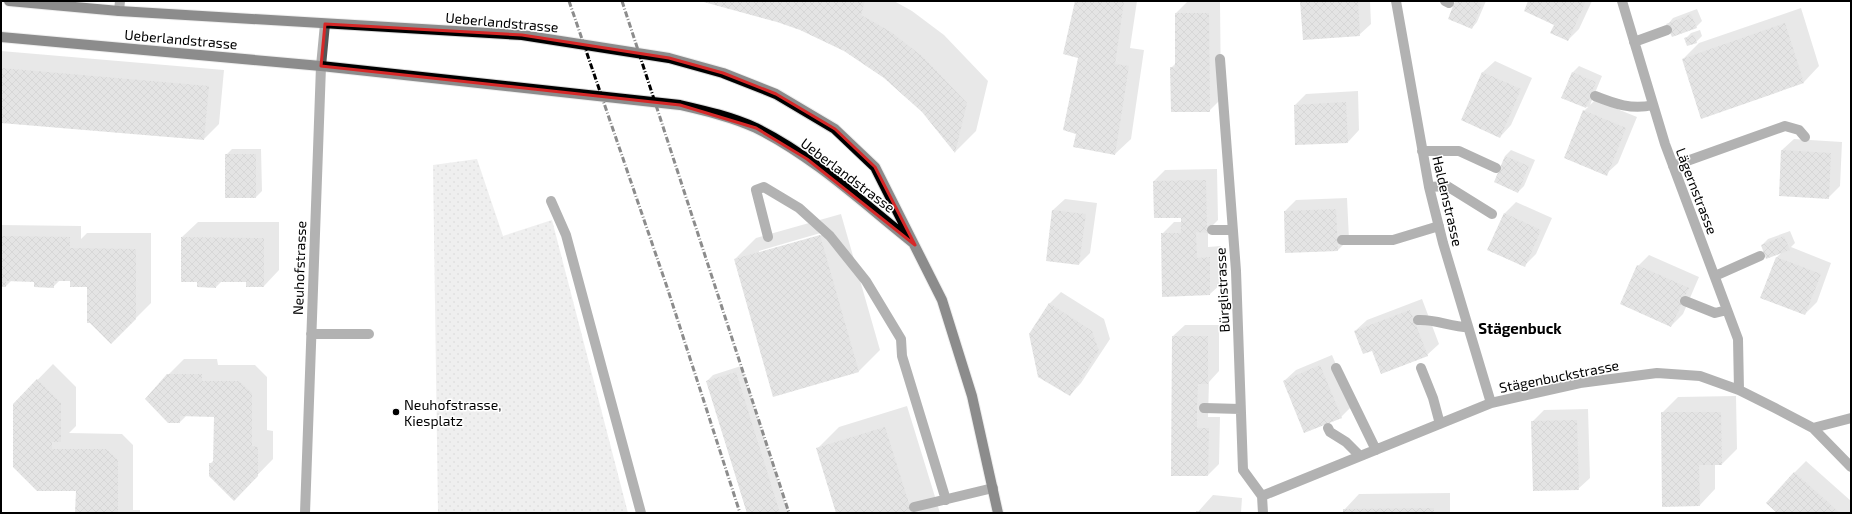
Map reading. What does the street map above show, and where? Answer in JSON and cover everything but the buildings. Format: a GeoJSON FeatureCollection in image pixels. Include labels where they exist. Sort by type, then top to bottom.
{"type":"FeatureCollection","features":[{"type":"Feature","properties":{"kind":"main road","name":"Ueberlandstrasse"},"geometry":{"type":"LineString","coordinates":[[9,1],[119,6],[325,24],[522,35],[669,58],[723,73],[776,94],[835,130],[875,167],[942,300],[972,396],[993,488],[997,513]]}},
{"type":"Feature","properties":{"kind":"main road","name":"Ueberlandstrasse"},"geometry":{"type":"LineString","coordinates":[[1,37],[321,66],[680,104],[719,114],[756,128],[807,159],[915,245]]}},
{"type":"Feature","properties":{"kind":"street","name":"Haldenstrasse"},"geometry":{"type":"LineString","coordinates":[[1396,1],[1429,187],[1491,403]]}},
{"type":"Feature","properties":{"kind":"street","name":"Lägernstrasse"},"geometry":{"type":"LineString","coordinates":[[1622,1],[1673,166],[1738,339],[1739,390]]}},
{"type":"Feature","properties":{"kind":"street","name":"Neuhofstrasse"},"geometry":{"type":"LineString","coordinates":[[305,513],[321,66],[325,24]]}},
{"type":"Feature","properties":{"kind":"street"},"geometry":{"type":"LineString","coordinates":[[1634,42],[1667,30]]}},
{"type":"Feature","properties":{"kind":"street","name":"Bürglistrasse"},"geometry":{"type":"LineString","coordinates":[[1220,59],[1236,271],[1243,470],[1262,496]]}},
{"type":"Feature","properties":{"kind":"street"},"geometry":{"type":"LineString","coordinates":[[1595,96],[1620,106],[1642,108],[1653,105]]}},
{"type":"Feature","properties":{"kind":"street"},"geometry":{"type":"LineString","coordinates":[[1673,166],[1785,126],[1799,130],[1805,136]]}},
{"type":"Feature","properties":{"kind":"street"},"geometry":{"type":"LineString","coordinates":[[1422,151],[1459,151],[1496,168]]}},
{"type":"Feature","properties":{"kind":"street"},"geometry":{"type":"LineString","coordinates":[[1429,187],[1447,186],[1492,214]]}},
{"type":"Feature","properties":{"kind":"street"},"geometry":{"type":"LineString","coordinates":[[768,237],[756,190],[764,187],[799,208],[830,236],[866,281],[901,339],[902,356],[946,500]]}},
{"type":"Feature","properties":{"kind":"street"},"geometry":{"type":"LineString","coordinates":[[551,201],[566,236],[641,513]]}},
{"type":"Feature","properties":{"kind":"street"},"geometry":{"type":"LineString","coordinates":[[1342,240],[1393,240],[1439,226]]}},
{"type":"Feature","properties":{"kind":"street"},"geometry":{"type":"LineString","coordinates":[[1212,230],[1233,230]]}},
{"type":"Feature","properties":{"kind":"street"},"geometry":{"type":"LineString","coordinates":[[1714,276],[1760,256]]}},
{"type":"Feature","properties":{"kind":"street"},"geometry":{"type":"LineString","coordinates":[[1685,301],[1716,313],[1727,310]]}},
{"type":"Feature","properties":{"kind":"street"},"geometry":{"type":"LineString","coordinates":[[1418,320],[1430,319],[1455,327],[1468,327]]}},
{"type":"Feature","properties":{"kind":"street"},"geometry":{"type":"LineString","coordinates":[[311,334],[369,334]]}},
{"type":"Feature","properties":{"kind":"street"},"geometry":{"type":"LineString","coordinates":[[1336,368],[1376,450]]}},
{"type":"Feature","properties":{"kind":"street"},"geometry":{"type":"LineString","coordinates":[[1421,368],[1434,398],[1440,424]]}},
{"type":"Feature","properties":{"kind":"street","name":"Stägenbuckstrasse"},"geometry":{"type":"LineString","coordinates":[[1262,496],[1491,403],[1580,383],[1657,372],[1700,376],[1739,390],[1813,428],[1851,467]]}},
{"type":"Feature","properties":{"kind":"street"},"geometry":{"type":"LineString","coordinates":[[1204,408],[1240,409]]}},
{"type":"Feature","properties":{"kind":"street"},"geometry":{"type":"LineString","coordinates":[[1813,428],[1851,418]]}},
{"type":"Feature","properties":{"kind":"street"},"geometry":{"type":"LineString","coordinates":[[1328,428],[1330,432],[1346,442],[1360,456]]}},
{"type":"Feature","properties":{"kind":"street"},"geometry":{"type":"LineString","coordinates":[[914,507],[993,488]]}},
{"type":"Feature","properties":{"kind":"street"},"geometry":{"type":"LineString","coordinates":[[1262,496],[1263,513]]}},
{"type":"Feature","properties":{"kind":"highlighted area"},"geometry":{"type":"Polygon","coordinates":[[[325,24],[522,35],[669,58],[723,73],[776,94],[835,129],[875,167],[915,245],[807,159],[756,128],[680,105],[321,66],[325,24]]]}},
{"type":"Feature","properties":{"kind":"shaded area"},"geometry":{"type":"Polygon","coordinates":[[[477,159],[503,236],[552,220],[628,513],[438,513],[433,165],[477,159]]]}},
{"type":"Feature","properties":{"kind":"railway"},"geometry":{"type":"LineString","coordinates":[[569,1],[667,287],[740,513]]}},
{"type":"Feature","properties":{"kind":"railway"},"geometry":{"type":"LineString","coordinates":[[622,1],[789,513]]}},
{"type":"Feature","properties":{"kind":"place","name":"Neuhofstrasse, Kiesplatz"},"geometry":{"type":"Point","coordinates":[396,412]}},
{"type":"Feature","properties":{"kind":"district","name":"Stägenbuck"},"geometry":{"type":"Point","coordinates":[1520,328]}}]}
